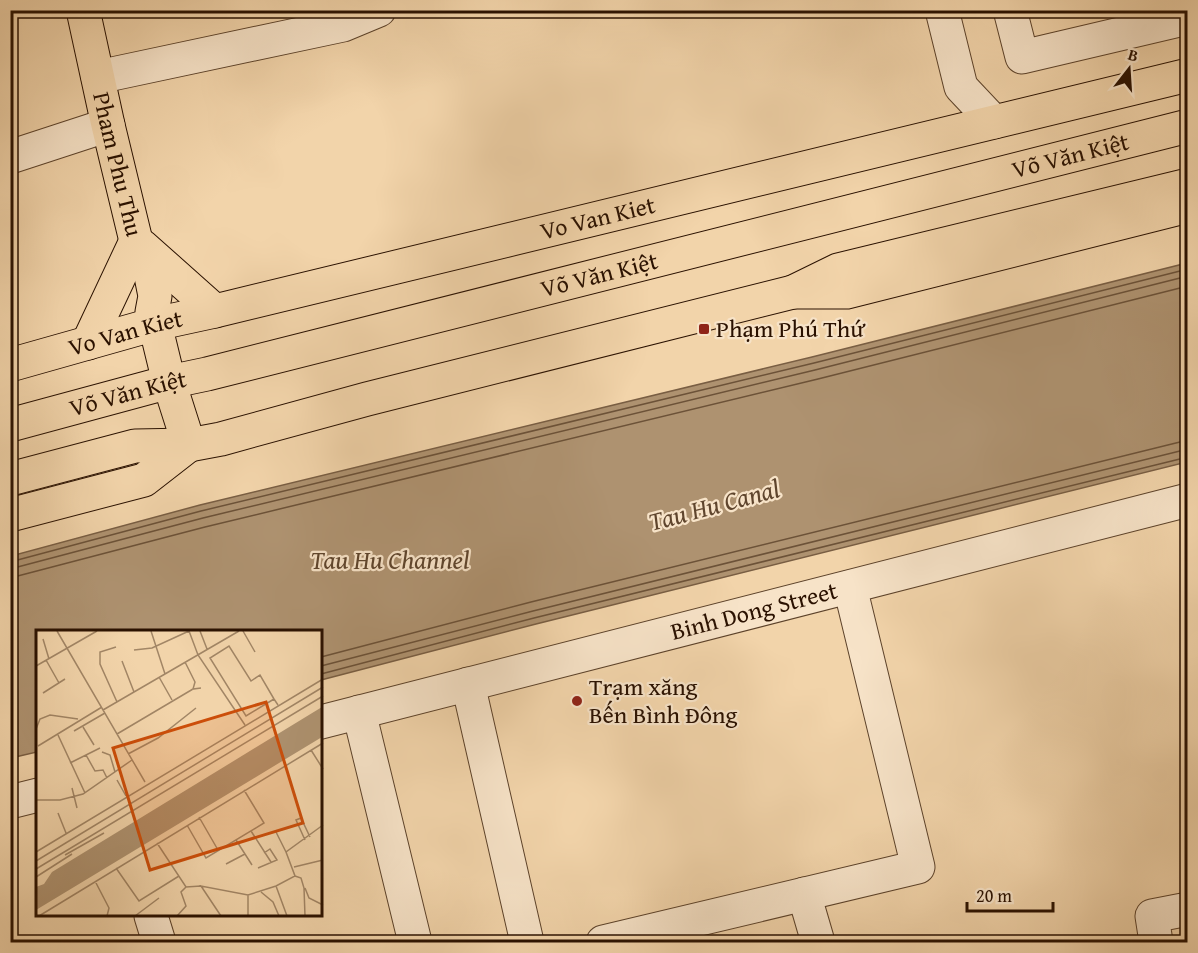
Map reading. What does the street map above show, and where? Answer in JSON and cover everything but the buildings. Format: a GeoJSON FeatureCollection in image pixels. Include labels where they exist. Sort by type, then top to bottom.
{"type":"FeatureCollection","features":[{"type":"Feature","properties":{"kind":"main road","name":"Pham Phu Thu"},"geometry":{"type":"LineString","coordinates":[[83,10],[136,241],[132,258],[140,299],[154,318],[169,382],[189,446]]}},
{"type":"Feature","properties":{"kind":"main road","name":"Vo Van Kiet"},"geometry":{"type":"LineString","coordinates":[[10,365],[88,343],[154,318],[215,311],[1188,75]]}},
{"type":"Feature","properties":{"kind":"main road","name":"Võ Văn Kiệt"},"geometry":{"type":"LineString","coordinates":[[10,425],[169,382],[1188,126]]}},
{"type":"Feature","properties":{"kind":"main road"},"geometry":{"type":"LineString","coordinates":[[10,478],[135,446],[189,446],[221,440],[366,399],[793,292],[838,270],[1188,185]]}},
{"type":"Feature","properties":{"kind":"main road"},"geometry":{"type":"LineString","coordinates":[[793,292],[847,292],[1188,206]]}},
{"type":"Feature","properties":{"kind":"main road"},"geometry":{"type":"LineString","coordinates":[[88,343],[136,241],[215,311]]}},
{"type":"Feature","properties":{"kind":"main road"},"geometry":{"type":"LineString","coordinates":[[10,515],[144,480],[189,446]]}},
{"type":"Feature","properties":{"kind":"street"},"geometry":{"type":"LineString","coordinates":[[98,77],[343,25],[379,10]]}},
{"type":"Feature","properties":{"kind":"street"},"geometry":{"type":"LineString","coordinates":[[942,10],[961,87],[994,122]]}},
{"type":"Feature","properties":{"kind":"street"},"geometry":{"type":"LineString","coordinates":[[1010,10],[1022,57],[1188,18]]}},
{"type":"Feature","properties":{"kind":"street"},"geometry":{"type":"LineString","coordinates":[[945,135],[961,87]]}},
{"type":"Feature","properties":{"kind":"street"},"geometry":{"type":"LineString","coordinates":[[10,157],[108,125]]}},
{"type":"Feature","properties":{"kind":"street","name":"Binh Dong Street"},"geometry":{"type":"LineString","coordinates":[[322,722],[1188,500]]}},
{"type":"Feature","properties":{"kind":"street"},"geometry":{"type":"LineString","coordinates":[[603,942],[683,933],[804,894],[918,867],[850,587]]}},
{"type":"Feature","properties":{"kind":"street"},"geometry":{"type":"LineString","coordinates":[[468,684],[527,942]]}},
{"type":"Feature","properties":{"kind":"street"},"geometry":{"type":"LineString","coordinates":[[359,712],[415,942]]}},
{"type":"Feature","properties":{"kind":"street"},"geometry":{"type":"LineString","coordinates":[[10,802],[36,796]]}},
{"type":"Feature","properties":{"kind":"street"},"geometry":{"type":"LineString","coordinates":[[804,894],[818,942]]}},
{"type":"Feature","properties":{"kind":"street"},"geometry":{"type":"LineString","coordinates":[[1156,942],[1152,916],[1188,909]]}},
{"type":"Feature","properties":{"kind":"street"},"geometry":{"type":"LineString","coordinates":[[152,917],[159,942]]}},
{"type":"Feature","properties":{"kind":"water","name":"Tau Hu Channel"},"geometry":{"type":"Polygon","coordinates":[[[1187,263],[1187,462],[536,624],[322,680],[322,630],[36,630],[36,752],[11,758],[11,556],[200,505],[812,357],[1187,263]]]}},
{"type":"Feature","properties":{"kind":"place","name":"Phạm Phú Thứ"},"geometry":{"type":"Point","coordinates":[704,329]}},
{"type":"Feature","properties":{"kind":"place","name":"Trạm xăng Bến Bình Đông"},"geometry":{"type":"Point","coordinates":[577,701]}},
{"type":"Feature","properties":{"kind":"water label","name":"Tau Hu Canal"},"geometry":{"type":"Point","coordinates":[714,505]}}]}
